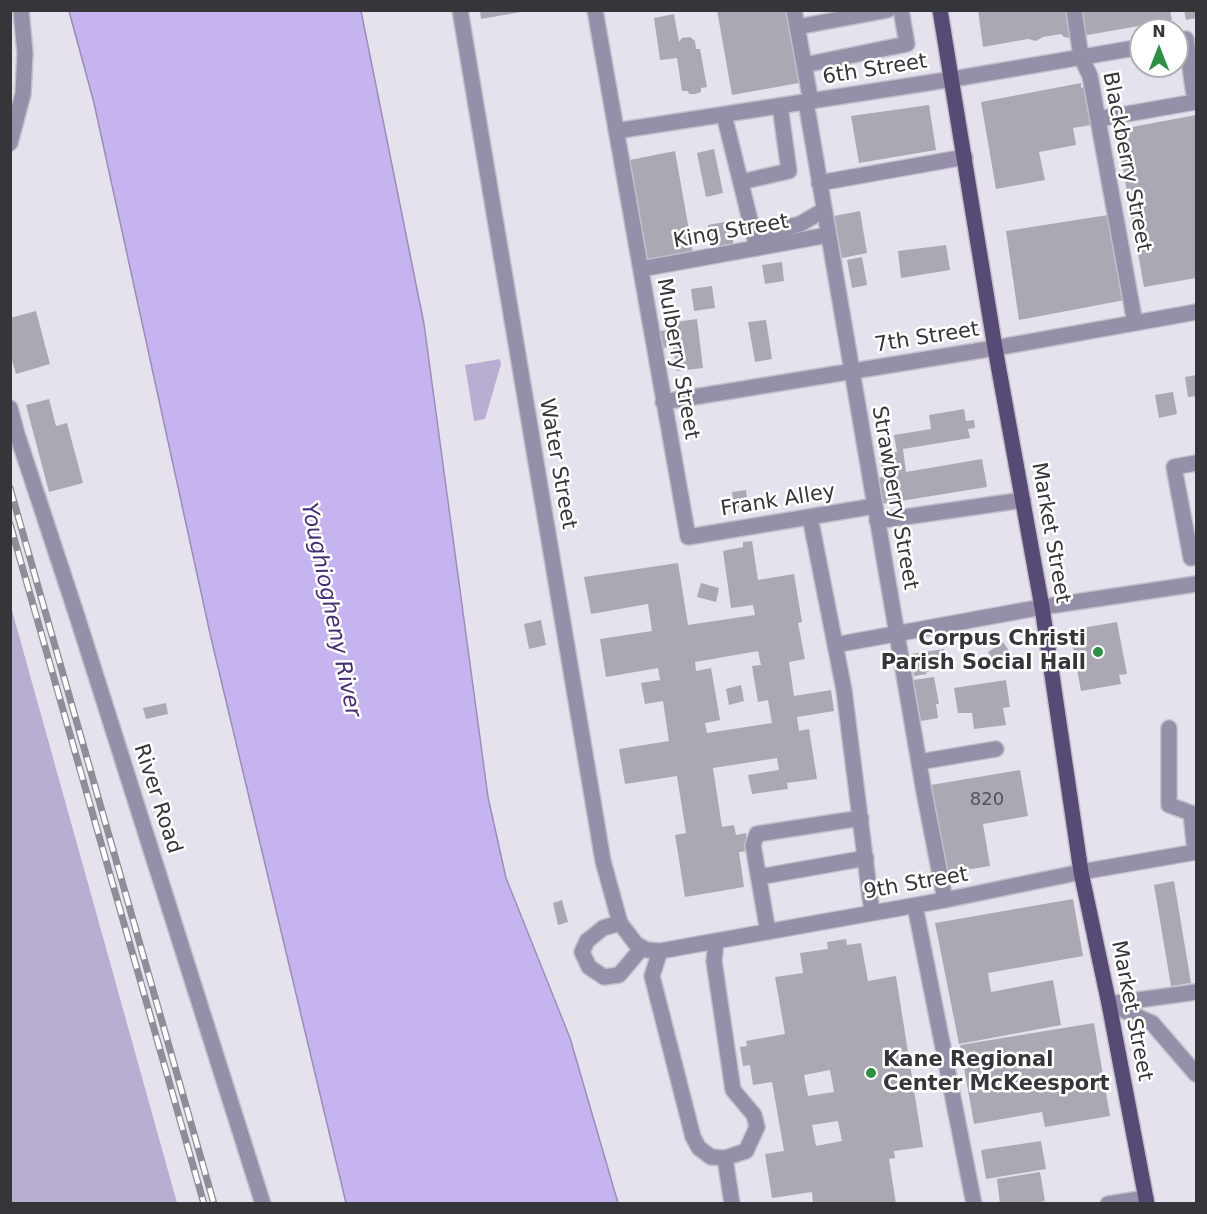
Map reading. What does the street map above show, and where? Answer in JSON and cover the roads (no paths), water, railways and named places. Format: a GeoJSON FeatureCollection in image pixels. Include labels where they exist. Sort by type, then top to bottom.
{"type":"FeatureCollection","features":[{"type":"Feature","properties":{"kind":"main road","name":"Market Street"},"geometry":{"type":"LineString","coordinates":[[940,10],[995,348],[1042,607],[1082,872],[1146,1201]]}},
{"type":"Feature","properties":{"kind":"street"},"geometry":{"type":"LineString","coordinates":[[10,143],[23,94],[25,53],[21,10]]}},
{"type":"Feature","properties":{"kind":"street","name":"Water Street"},"geometry":{"type":"LineString","coordinates":[[460,10],[601,850],[620,923]]}},
{"type":"Feature","properties":{"kind":"street","name":"Mulberry Street"},"geometry":{"type":"LineString","coordinates":[[595,10],[687,537]]}},
{"type":"Feature","properties":{"kind":"street","name":"Strawberry Street"},"geometry":{"type":"LineString","coordinates":[[794,10],[804,65],[819,183],[851,372],[945,900]]}},
{"type":"Feature","properties":{"kind":"street"},"geometry":{"type":"LineString","coordinates":[[797,27],[888,10]]}},
{"type":"Feature","properties":{"kind":"street"},"geometry":{"type":"LineString","coordinates":[[804,65],[907,44],[901,10]]}},
{"type":"Feature","properties":{"kind":"street","name":"Blackberry Street"},"geometry":{"type":"LineString","coordinates":[[1074,10],[1081,57],[1090,76],[1136,323]]}},
{"type":"Feature","properties":{"kind":"street","name":"6th Street"},"geometry":{"type":"LineString","coordinates":[[616,131],[953,79],[1129,49]]}},
{"type":"Feature","properties":{"kind":"street"},"geometry":{"type":"LineString","coordinates":[[1098,120],[1195,102],[1189,60]]}},
{"type":"Feature","properties":{"kind":"street"},"geometry":{"type":"LineString","coordinates":[[741,182],[789,171],[780,106]]}},
{"type":"Feature","properties":{"kind":"street"},"geometry":{"type":"LineString","coordinates":[[724,115],[756,242],[800,224],[824,210]]}},
{"type":"Feature","properties":{"kind":"street"},"geometry":{"type":"LineString","coordinates":[[819,183],[965,157]]}},
{"type":"Feature","properties":{"kind":"street","name":"King Street"},"geometry":{"type":"LineString","coordinates":[[641,269],[756,242],[828,235]]}},
{"type":"Feature","properties":{"kind":"street","name":"7th Street"},"geometry":{"type":"LineString","coordinates":[[663,402],[995,348],[1197,312]]}},
{"type":"Feature","properties":{"kind":"street","name":"River Road"},"geometry":{"type":"LineString","coordinates":[[10,408],[263,1203]]}},
{"type":"Feature","properties":{"kind":"street"},"geometry":{"type":"LineString","coordinates":[[1197,463],[1174,467],[1191,558],[1197,557]]}},
{"type":"Feature","properties":{"kind":"street","name":"Frank Alley"},"geometry":{"type":"LineString","coordinates":[[687,537],[810,517],[876,514],[1023,500]]}},
{"type":"Feature","properties":{"kind":"street"},"geometry":{"type":"LineString","coordinates":[[810,517],[844,690],[872,913]]}},
{"type":"Feature","properties":{"kind":"street"},"geometry":{"type":"LineString","coordinates":[[835,645],[1042,607],[1197,584]]}},
{"type":"Feature","properties":{"kind":"street"},"geometry":{"type":"LineString","coordinates":[[1169,728],[1169,805],[1191,813],[1196,852]]}},
{"type":"Feature","properties":{"kind":"street"},"geometry":{"type":"LineString","coordinates":[[919,762],[996,749]]}},
{"type":"Feature","properties":{"kind":"street"},"geometry":{"type":"LineString","coordinates":[[768,932],[753,845],[757,834],[861,818]]}},
{"type":"Feature","properties":{"kind":"street","name":"9th Street"},"geometry":{"type":"LineString","coordinates":[[642,948],[660,951],[915,906],[1082,872],[1196,852]]}},
{"type":"Feature","properties":{"kind":"street"},"geometry":{"type":"LineString","coordinates":[[759,877],[866,858]]}},
{"type":"Feature","properties":{"kind":"street"},"geometry":{"type":"LineString","coordinates":[[915,906],[974,1203]]}},
{"type":"Feature","properties":{"kind":"street"},"geometry":{"type":"LineString","coordinates":[[620,923],[636,944],[642,948],[619,975],[604,977],[589,967],[582,952],[587,941],[603,928],[620,923]]}},
{"type":"Feature","properties":{"kind":"street"},"geometry":{"type":"LineString","coordinates":[[660,951],[652,976],[693,1137],[699,1148],[711,1157],[725,1158],[746,1150],[757,1127],[754,1115],[734,1090],[714,961],[716,941]]}},
{"type":"Feature","properties":{"kind":"street"},"geometry":{"type":"LineString","coordinates":[[1109,1004],[1197,992]]}},
{"type":"Feature","properties":{"kind":"street"},"geometry":{"type":"LineString","coordinates":[[1109,1004],[1152,1023],[1197,1074]]}},
{"type":"Feature","properties":{"kind":"street"},"geometry":{"type":"LineString","coordinates":[[725,1158],[732,1203]]}},
{"type":"Feature","properties":{"kind":"street"},"geometry":{"type":"LineString","coordinates":[[1108,1203],[1146,1201]]}},
{"type":"Feature","properties":{"kind":"water","name":"Youghiogheny River"},"geometry":{"type":"Polygon","coordinates":[[[69,11],[361,11],[424,324],[488,797],[506,878],[570,1038],[618,1203],[346,1203],[211,638],[94,103],[69,11]]]}},
{"type":"Feature","properties":{"kind":"railway"},"geometry":{"type":"LineString","coordinates":[[10,488],[214,1204]]}},
{"type":"Feature","properties":{"kind":"railway"},"geometry":{"type":"LineString","coordinates":[[10,524],[204,1204]]}},
{"type":"Feature","properties":{"kind":"place","name":"Corpus Christi Parish Social Hall"},"geometry":{"type":"Point","coordinates":[1098,652]}},
{"type":"Feature","properties":{"kind":"place","name":"Kane Regional Center McKeesport"},"geometry":{"type":"Point","coordinates":[871,1073]}}]}
